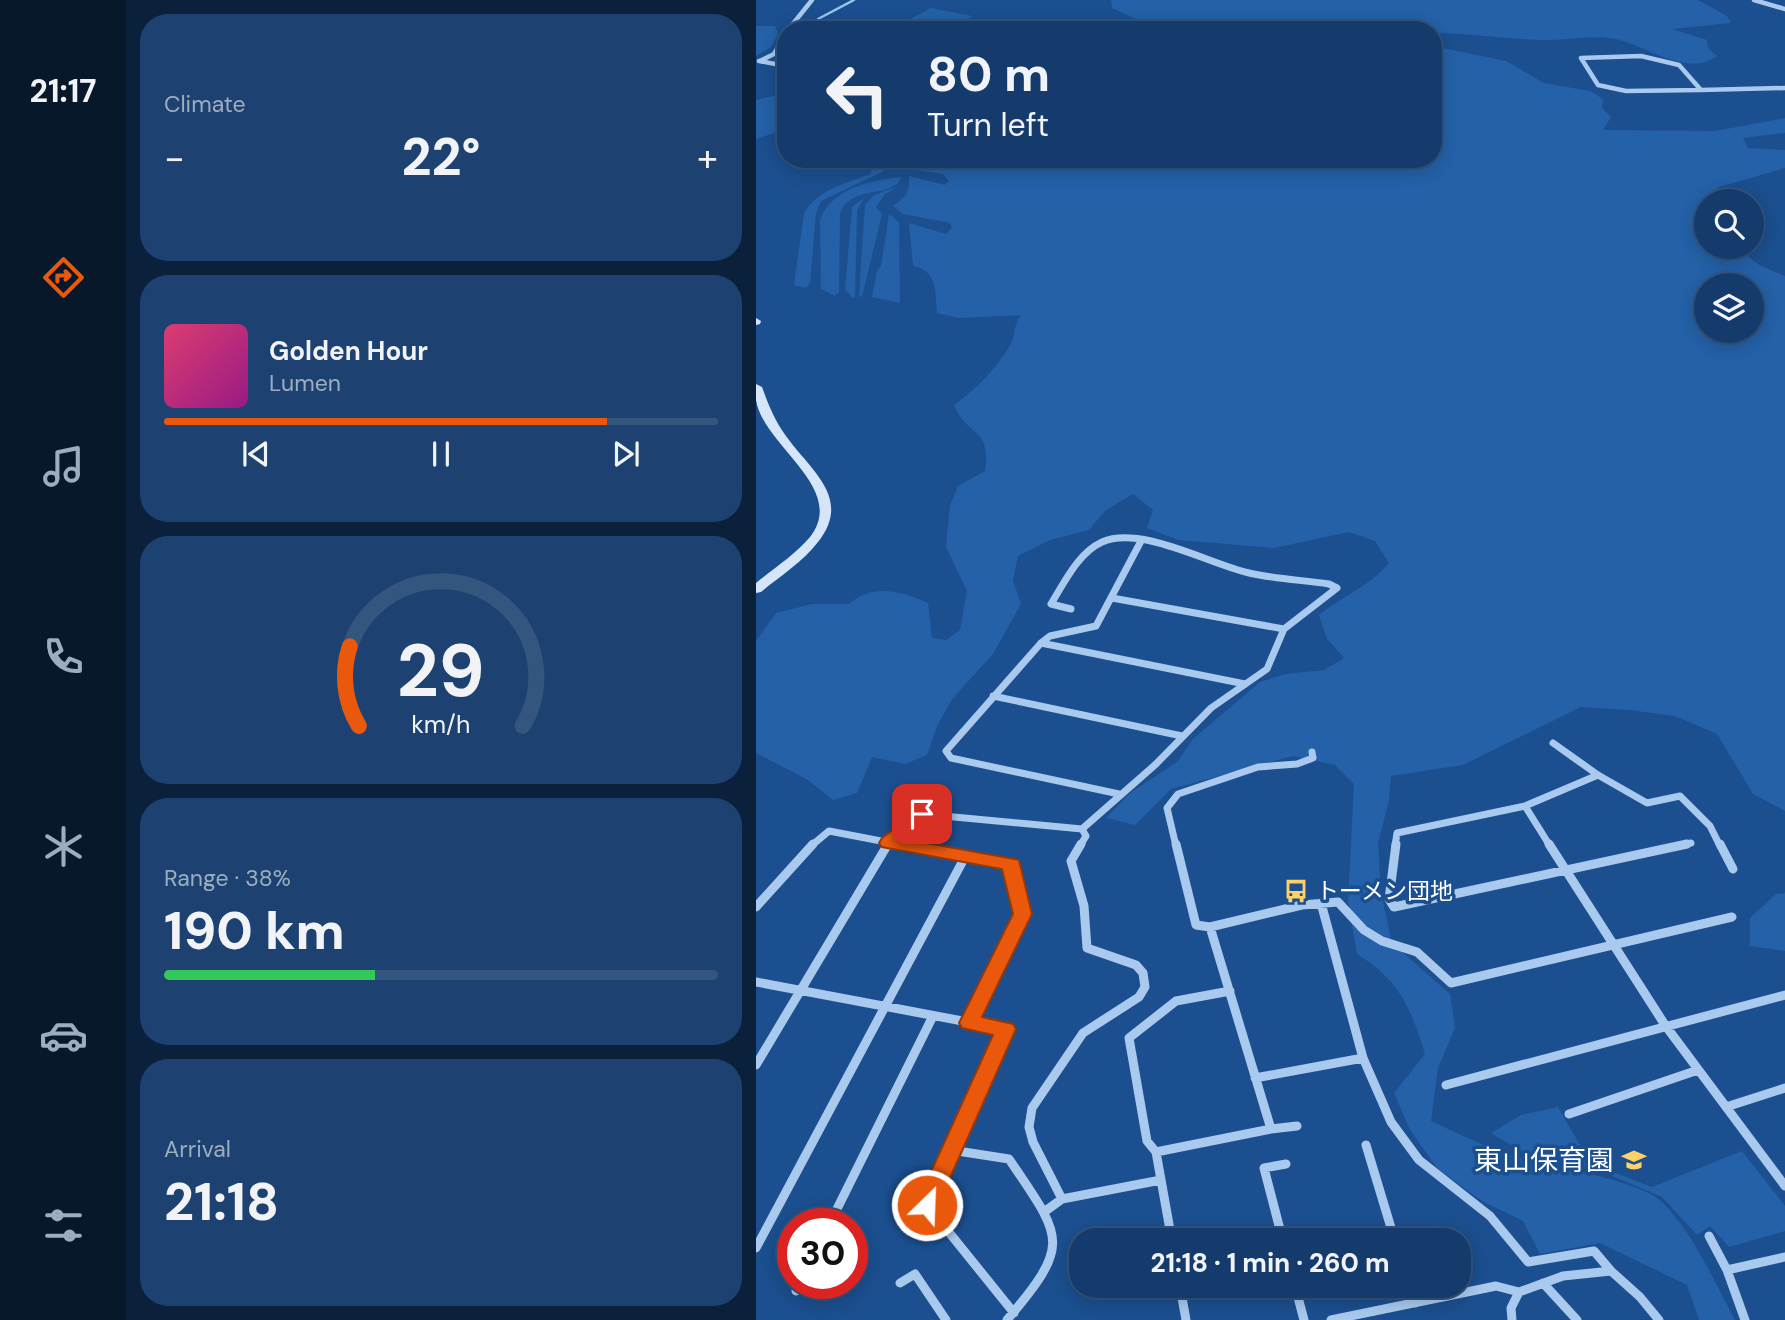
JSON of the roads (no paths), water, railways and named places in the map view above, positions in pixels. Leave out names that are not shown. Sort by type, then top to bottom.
[{"type":"street","points":[[796,21],[812,0]]},
{"type":"street","points":[[1754,0],[1785,9]]},
{"type":"street","points":[[758,61],[774,54],[777,49]]},
{"type":"street","points":[[1700,90],[1683,67],[1663,60],[1642,57],[1581,58],[1598,85],[1626,91],[1700,90],[1785,88]]},
{"type":"street","points":[[758,61],[777,64]]},
{"type":"street","points":[[756,387],[759,405],[819,488],[826,505],[824,521],[811,540],[756,589]]},
{"type":"street","points":[[756,1065],[888,843],[922,814],[1082,829],[1156,764],[1211,708],[1267,668],[1284,629],[1337,587],[1247,573],[1165,546],[1140,541],[1104,541],[1086,554],[1051,604],[1071,609]]},
{"type":"street","points":[[1119,794],[951,758],[946,751],[1041,643],[1050,636],[1097,626],[1140,541]]},
{"type":"street","points":[[1112,598],[1284,629]]},
{"type":"street","points":[[1041,643],[1245,684]]},
{"type":"street","points":[[993,696],[1182,736]]},
{"type":"street","points":[[1553,743],[1598,775],[1647,803],[1680,796],[1710,826],[1733,869]]},
{"type":"street","points":[[1312,752],[1313,758],[1297,764],[1258,767],[1178,793],[1167,808],[1196,925],[1210,927],[1338,902],[1364,930],[1382,942],[1417,952],[1451,982],[1732,917]]},
{"type":"street","points":[[1598,775],[1525,806],[1397,833],[1389,899],[1394,907],[1691,843]]},
{"type":"street","points":[[1525,806],[1665,1025],[1785,1186]]},
{"type":"street","points":[[1062,1199],[1033,1142],[1029,1127],[1032,1108],[1083,1032],[1139,997],[1145,987],[1143,973],[1136,965],[1087,948],[1084,906],[1071,861],[1086,836],[1082,829]]},
{"type":"street","points":[[756,907],[789,874],[801,854],[829,831],[1012,865],[1022,914],[970,1023]]},
{"type":"street","points":[[756,1248],[966,856]]},
{"type":"street","points":[[1321,904],[1363,1058],[1391,1122],[1419,1160],[1490,1216],[1528,1262],[1594,1251],[1659,1320]]},
{"type":"street","points":[[1210,927],[1271,1129]]},
{"type":"street","points":[[756,982],[1005,1029],[951,1150],[927,1205],[1010,1316],[1050,1267],[1056,1250],[1054,1229],[1009,1159],[951,1150]]},
{"type":"street","points":[[1170,1228],[1156,1152],[1147,1141],[1129,1038],[1176,1001],[1230,991]]},
{"type":"street","points":[[1446,1085],[1785,995]]},
{"type":"street","points":[[837,1208],[933,1016]]},
{"type":"street","points":[[1255,1078],[1363,1058]]},
{"type":"street","points":[[1569,1114],[1698,1070]]},
{"type":"street","points":[[1726,1107],[1785,1088]]},
{"type":"street","points":[[1156,1152],[1297,1126]]},
{"type":"street","points":[[1366,1145],[1391,1228]]},
{"type":"street","points":[[1280,1228],[1264,1168],[1286,1164]]},
{"type":"street","points":[[1044,1212],[1062,1199],[1161,1180]]},
{"type":"street","points":[[756,1223],[768,1226]]},
{"type":"street","points":[[1709,1236],[1727,1270],[1745,1320]]},
{"type":"street","points":[[1727,1270],[1785,1257]]},
{"type":"street","points":[[1331,1320],[1496,1286],[1519,1292],[1563,1276],[1611,1270]]},
{"type":"street","points":[[900,1283],[915,1274],[946,1320]]},
{"type":"street","points":[[1543,1283],[1577,1320]]},
{"type":"street","points":[[1511,1320],[1511,1308],[1519,1292]]},
{"type":"street","points":[[1182,1298],[1186,1320]]},
{"type":"street","points":[[1298,1298],[1304,1320]]},
{"type":"street","points":[[1413,1298],[1415,1303]]},
{"type":"waterway","points":[[818,21],[854,0]]},
{"type":"place","name":"トーメン団地","points":[[1296,891]]},
{"type":"place","name":"東山保育園","points":[[1634,1160]]}]
